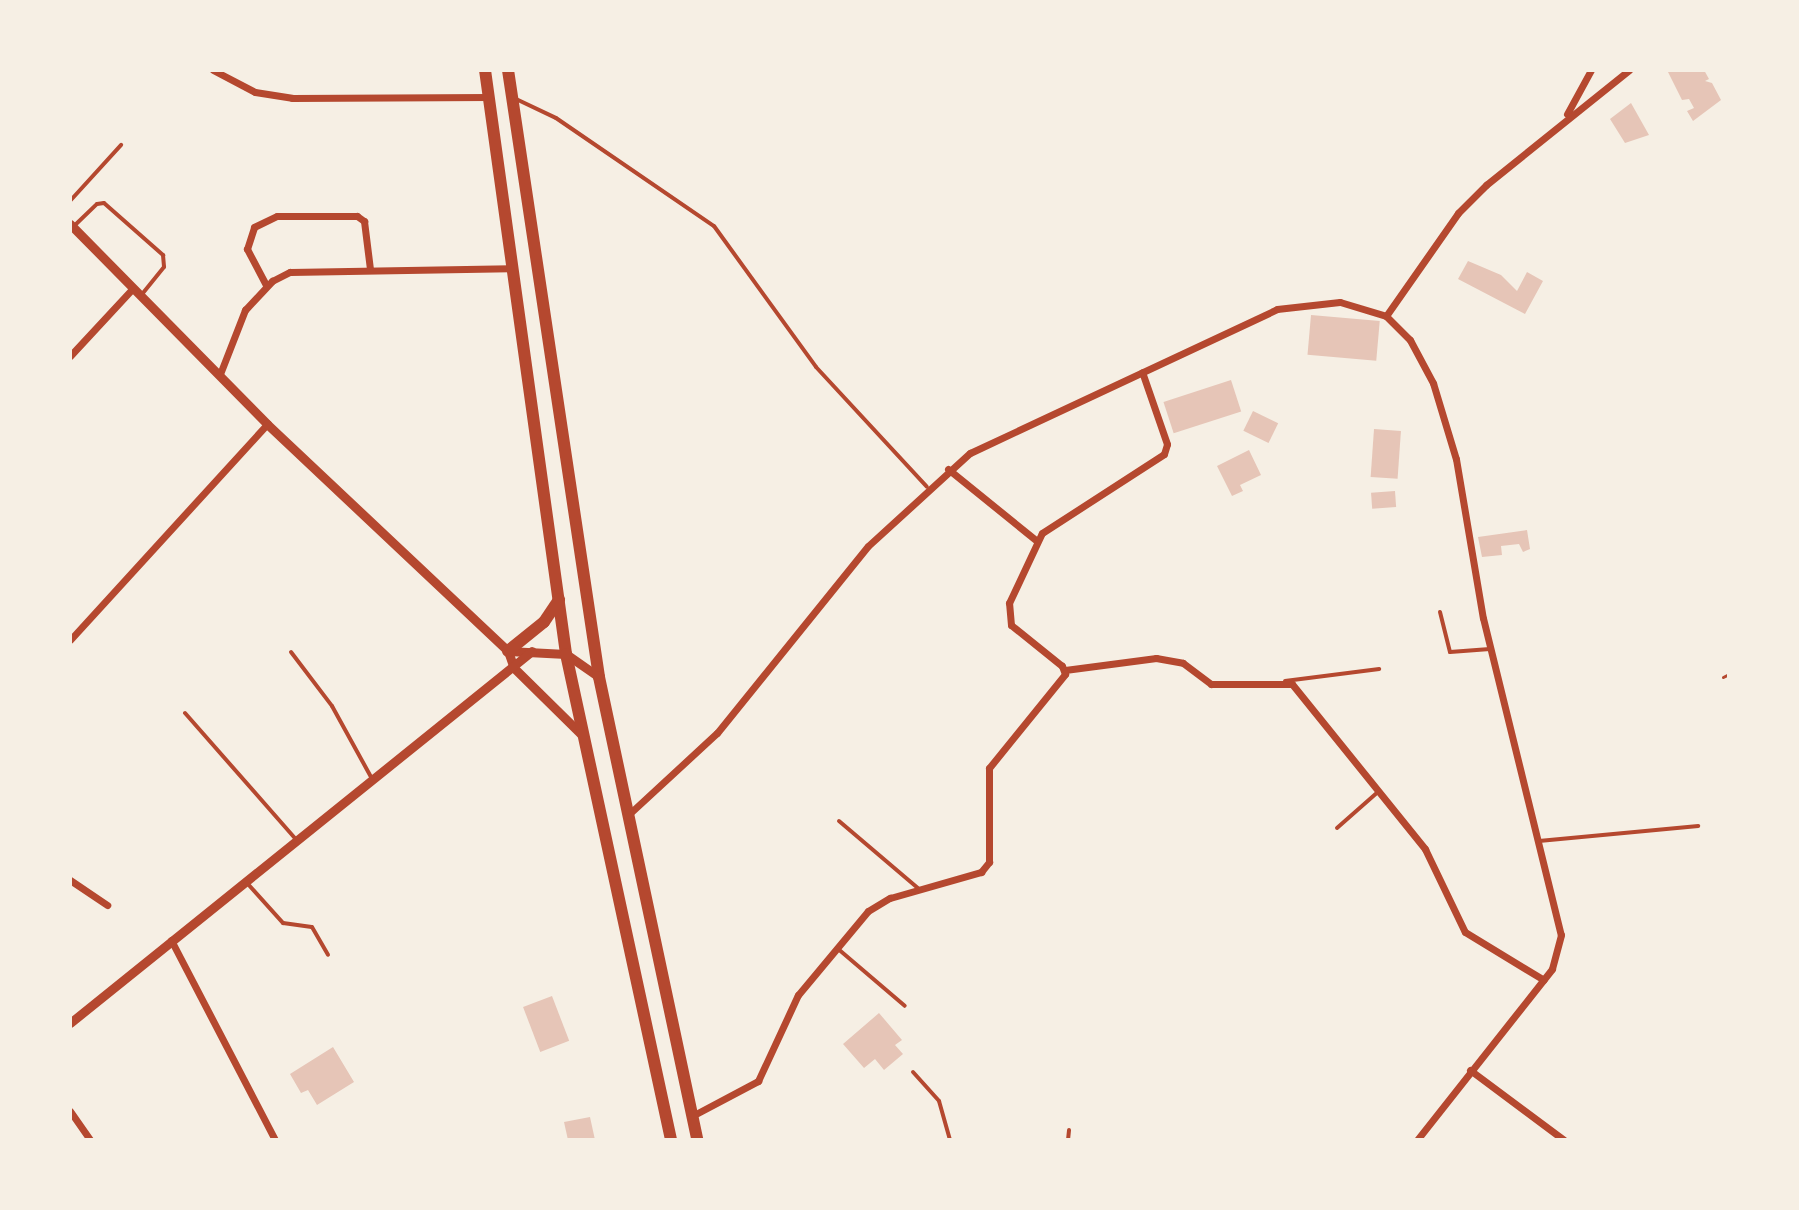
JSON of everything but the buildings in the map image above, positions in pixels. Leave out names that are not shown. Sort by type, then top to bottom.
[{"type":"highway","points":[[485,70],[566,654],[671,1140]]},
{"type":"highway","points":[[508,70],[599,677],[697,1140]]},
{"type":"highway","points":[[508,651],[544,622],[559,600]]},
{"type":"street","points":[[213,70],[255,92],[292,98],[489,97]]},
{"type":"street","points":[[1565,117],[1591,70]]},
{"type":"street","points":[[1386,316],[1458,213],[1565,117],[1629,70]]},
{"type":"street","points":[[266,285],[247,249],[254,227],[277,216],[357,216],[364,221],[370,269]]},
{"type":"street","points":[[72,225],[267,424],[508,651],[514,668],[581,734]]},
{"type":"street","points":[[220,374],[245,310],[266,285],[290,272],[513,268]]},
{"type":"street","points":[[70,356],[137,292]]},
{"type":"street","points":[[627,816],[717,733],[868,546],[927,487],[970,453],[1277,309],[1340,302],[1386,316],[1410,340],[1437,398],[1456,459],[1491,649],[1561,935],[1560,951],[1544,980],[1417,1140]]},
{"type":"street","points":[[1142,372],[1167,444],[1164,454],[1056,519],[1037,541],[1009,603],[1008,618],[1065,670],[1156,658],[1183,663],[1211,684],[1283,681],[1300,690],[1381,790],[1445,882],[1465,932],[1497,957],[1544,980]]},
{"type":"street","points":[[70,640],[267,424]]},
{"type":"street","points":[[948,469],[1037,541]]},
{"type":"street","points":[[508,651],[566,654],[599,677]]},
{"type":"street","points":[[70,1023],[243,879],[532,651]]},
{"type":"street","points":[[692,1116],[758,1081],[794,1003],[835,947],[868,911],[919,889],[981,872],[989,862],[989,768],[1064,678],[1065,670]]},
{"type":"street","points":[[70,880],[107,905]]},
{"type":"street","points":[[170,939],[275,1140]]},
{"type":"street","points":[[1470,1070],[1564,1140]]},
{"type":"street","points":[[70,1111],[90,1140]]},
{"type":"lane","points":[[512,97],[556,118],[714,226],[816,367],[927,487]]},
{"type":"lane","points":[[70,201],[121,145]]},
{"type":"lane","points":[[72,225],[97,204],[104,203],[163,255],[164,267],[137,292]]},
{"type":"lane","points":[[1440,612],[1450,652],[1491,649]]},
{"type":"lane","points":[[291,652],[332,706],[372,779]]},
{"type":"lane","points":[[1283,681],[1379,669]]},
{"type":"lane","points":[[185,713],[295,838]]},
{"type":"lane","points":[[1337,828],[1381,790]]},
{"type":"lane","points":[[839,821],[919,889]]},
{"type":"lane","points":[[1539,841],[1698,826]]},
{"type":"lane","points":[[243,879],[283,923],[312,927],[328,955]]},
{"type":"lane","points":[[835,947],[905,1006]]},
{"type":"lane","points":[[913,1072],[939,1101],[950,1140]]},
{"type":"lane","points":[[1068,1140],[1069,1130]]},
{"type":"path","points":[[1723,677],[1729,674]]}]
